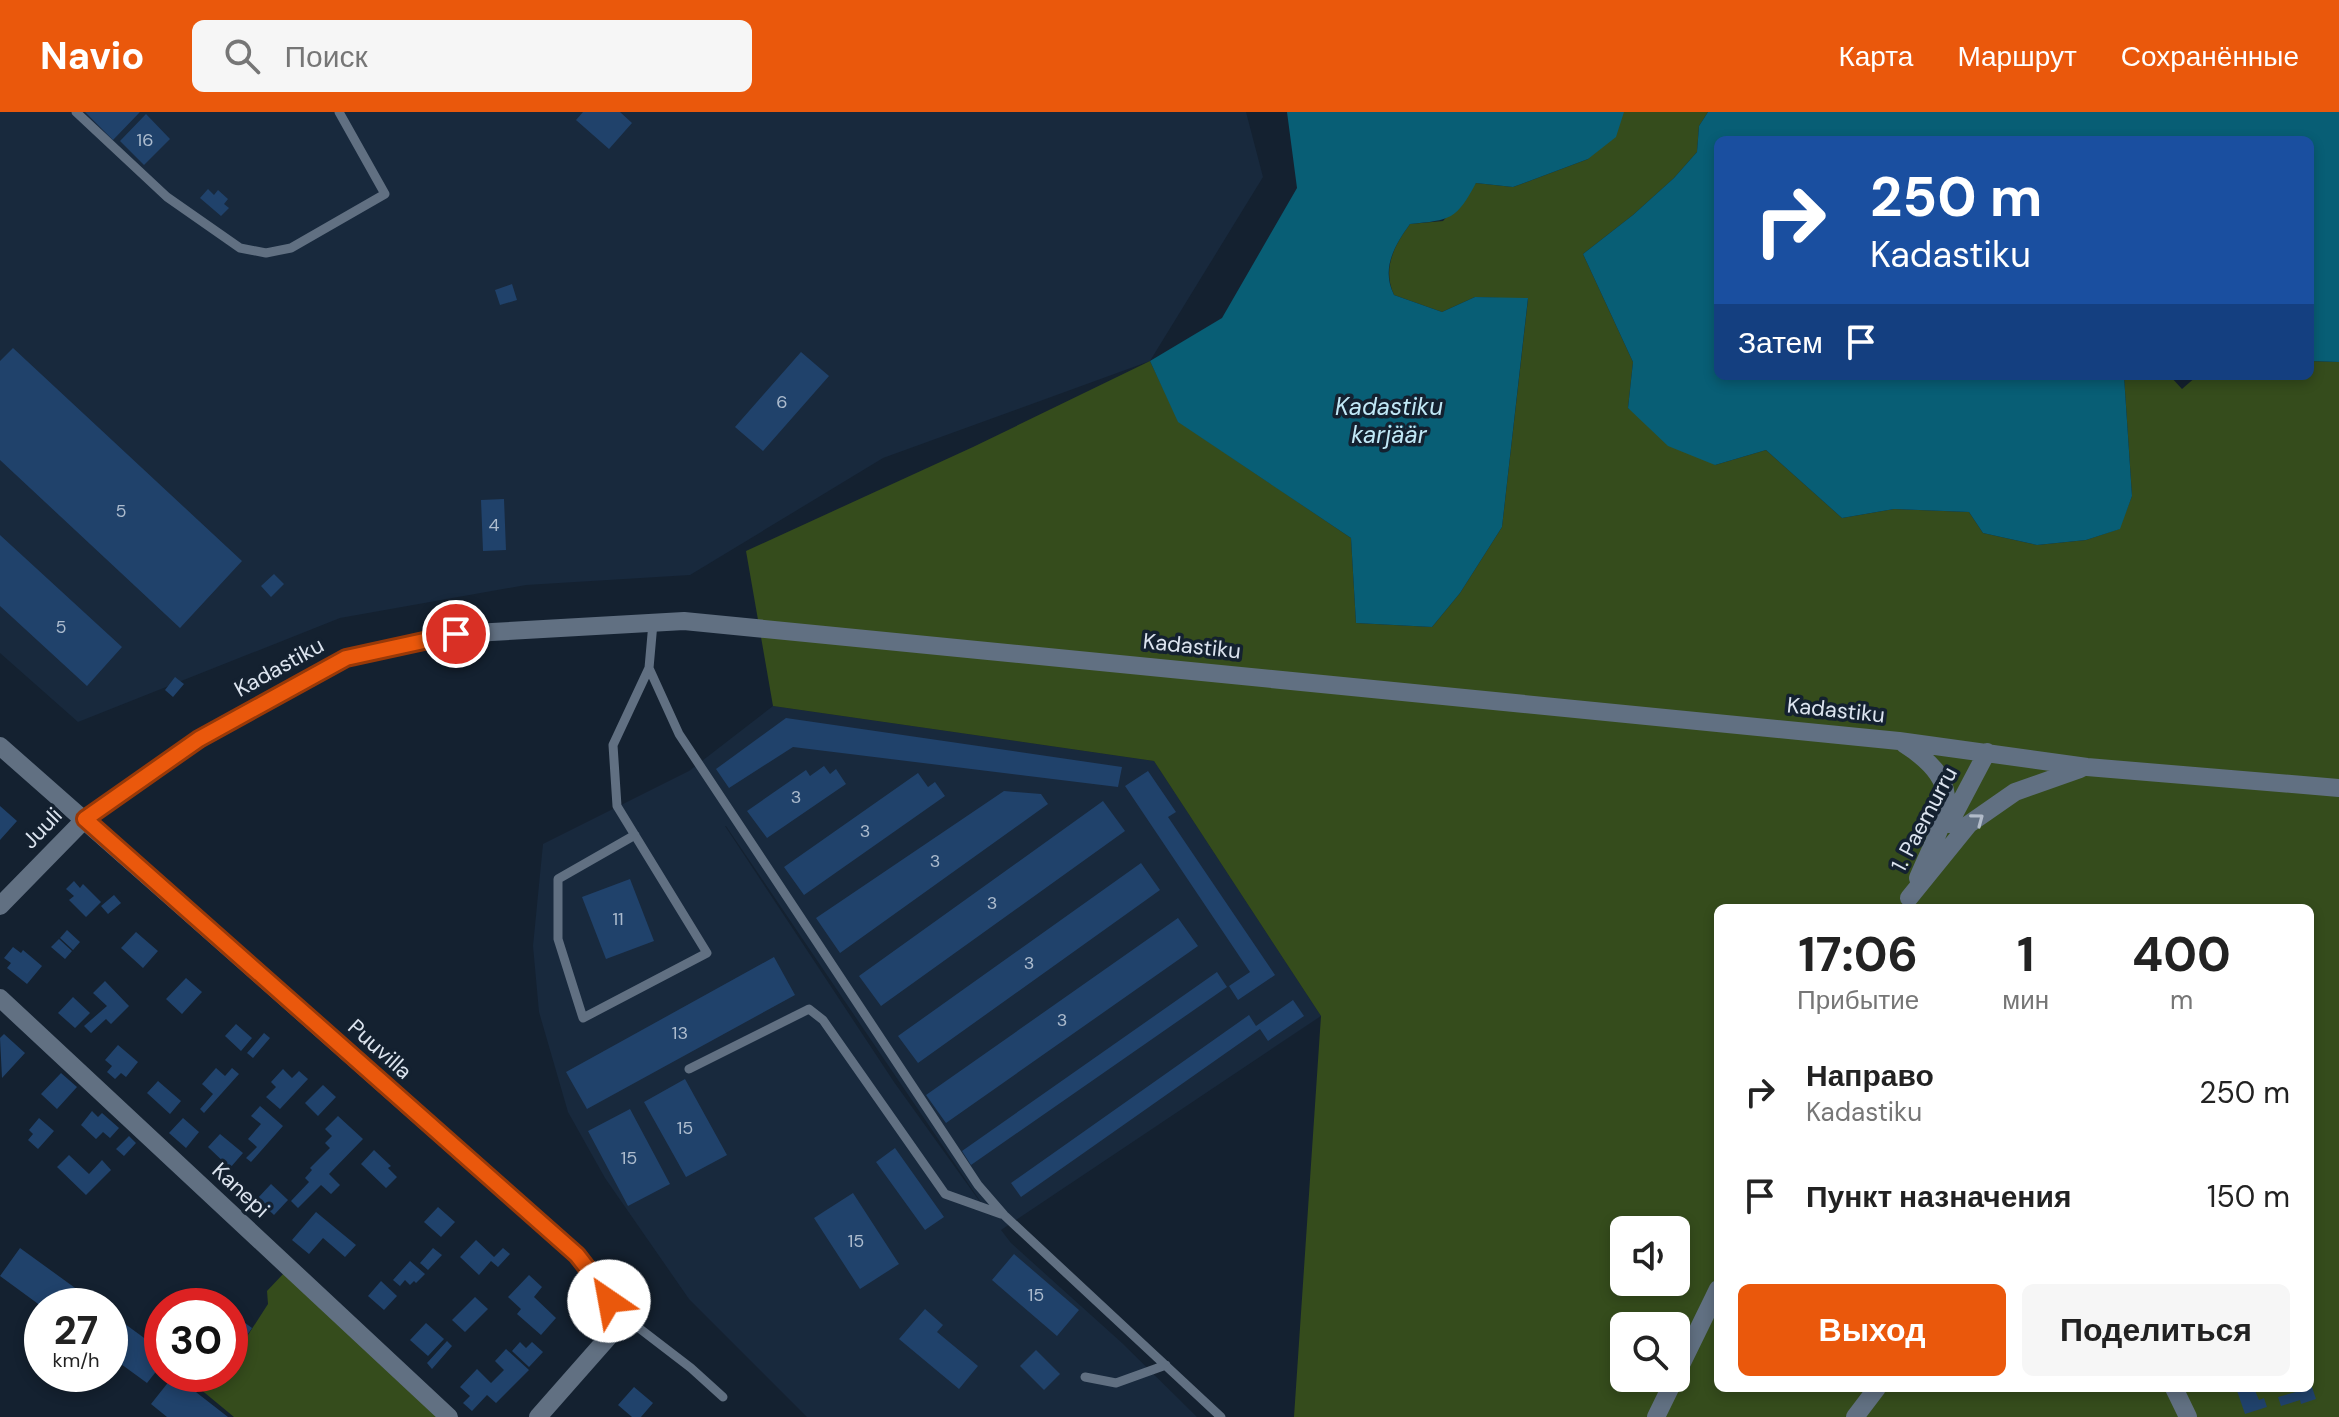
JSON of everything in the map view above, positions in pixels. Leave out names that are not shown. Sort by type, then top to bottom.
[{"type":"street","name":"Kadastiku","points":[[85,819],[199,739],[346,658],[456,634],[699,622],[1899,741],[2087,767],[2339,788]]},
{"type":"street","points":[[1899,741],[1927,758],[1943,781],[1947,795],[1947,809],[1906,903]]},
{"type":"street","name":"Puuvilla","points":[[0,746],[577,1255],[608,1295],[609,1301]]},
{"type":"street","name":"1. Paemurru","points":[[1906,903],[1987,752]]},
{"type":"street","points":[[1906,903],[1969,824],[2015,792],[2087,767]]},
{"type":"street","name":"Juuli","points":[[0,906],[85,819]]},
{"type":"street","name":"Kanepi","points":[[0,998],[449,1417]]},
{"type":"street","points":[[1690,1346],[1714,1297]]},
{"type":"street","points":[[538,1417],[612,1333],[609,1301]]},
{"type":"street","points":[[1656,1417],[1668,1392]]},
{"type":"street","points":[[1865,1413],[1875,1392]]},
{"type":"street","points":[[2176,1392],[2188,1417]]},
{"type":"lane","points":[[76,112],[185,211],[240,248],[266,253],[291,248],[385,194],[339,112]]},
{"type":"lane","points":[[635,835],[558,879],[558,939],[583,1018],[707,953],[635,835],[617,806],[613,745],[649,668],[653,623]]},
{"type":"lane","points":[[649,668],[679,734],[713,789],[978,1185],[1004,1215],[1221,1417]]},
{"type":"lane","points":[[689,1069],[809,1009],[823,1020],[945,1194],[1004,1215]]},
{"type":"lane","points":[[609,1301],[625,1322],[635,1325],[723,1397]]},
{"type":"lane","points":[[1085,1377],[1116,1383],[1166,1365]]},
{"type":"shaded area","points":[[0,112],[1246,112],[1263,177],[1150,361],[883,458],[690,575],[526,585],[340,618],[78,722],[0,653]]},
{"type":"shaded area","points":[[773,706],[1154,761],[1321,1016],[1001,1230],[1011,1243],[1122,1343],[1197,1417],[807,1417],[689,1299],[605,1178],[568,1112],[539,1012],[533,946],[543,844],[689,771]],"holes":[[[726,826],[993,1220],[894,1082]]]},
{"type":"green space","points":[[1623,112],[1708,112],[1699,126],[1697,152],[1633,215],[1583,254],[1633,362],[1628,408],[1715,465],[1766,450],[1842,518],[1894,509],[1969,512],[1983,533],[2037,545],[2086,540],[2119,529],[2132,496],[2124,380],[2174,380],[2182,389],[2192,380],[2314,380],[2314,361],[2339,362],[2339,1417],[1294,1417],[1321,1016],[1154,761],[773,706],[746,551],[973,447],[1150,361],[1179,422],[1351,538],[1356,623],[1432,627],[1460,593],[1502,527],[1528,299],[1475,297],[1442,312],[1394,295],[1389,276],[1392,258],[1410,224],[1443,221],[1476,183],[1513,187],[1588,159]]},
{"type":"green space","points":[[284,1273],[437,1417],[234,1417],[204,1392],[248,1392],[248,1335],[268,1304],[267,1291]]},
{"type":"water","name":"Kadastiku karjäär","points":[[1287,112],[1624,112],[1616,137],[1588,159],[1513,187],[1476,183],[1451,216],[1410,224],[1391,258],[1389,276],[1394,295],[1442,312],[1475,297],[1528,298],[1502,527],[1460,593],[1432,627],[1356,623],[1351,538],[1178,422],[1150,361],[1222,318],[1297,188]]},
{"type":"water","points":[[1708,112],[2339,112],[2339,362],[2314,361],[2314,136],[1714,136],[1714,380],[2124,380],[2132,496],[2120,529],[2086,540],[2037,545],[1983,533],[1969,512],[1894,509],[1842,518],[1766,450],[1715,465],[1668,446],[1628,408],[1633,362],[1583,254],[1674,178],[1697,152],[1699,126]]},
{"type":"building","points":[[85,112],[140,112],[113,140]]},
{"type":"building","points":[[583,112],[620,112],[632,123],[609,149],[576,120]]},
{"type":"building","points":[[146,114],[170,139],[144,165],[120,141]]},
{"type":"building","points":[[208,189],[214,195],[218,190],[228,199],[224,204],[229,208],[221,216],[200,198]]},
{"type":"building","points":[[512,284],[517,300],[500,305],[495,290]]},
{"type":"building","points":[[13,348],[242,561],[180,628],[0,460],[0,361]]},
{"type":"building","points":[[801,352],[829,376],[763,451],[735,427]]},
{"type":"building","points":[[504,499],[506,550],[483,551],[481,500]]},
{"type":"building","points":[[0,535],[122,647],[87,686],[0,606]]},
{"type":"building","points":[[274,574],[284,584],[271,597],[261,586]]},
{"type":"building","points":[[175,677],[184,684],[173,697],[165,690]]},
{"type":"building","points":[[786,718],[1122,767],[1118,787],[793,747],[729,788],[716,769]]},
{"type":"building","points":[[824,766],[830,774],[836,769],[846,784],[767,838],[747,811],[806,770],[810,776]]},
{"type":"building","points":[[1148,771],[1176,812],[1168,817],[1275,975],[1238,1000],[1229,986],[1250,972],[1125,786]]},
{"type":"building","points":[[918,773],[928,787],[935,782],[945,796],[804,895],[784,867]]},
{"type":"building","points":[[1004,791],[1041,794],[1048,804],[840,953],[816,918]]},
{"type":"building","points":[[1103,801],[1125,831],[881,1006],[859,976]]},
{"type":"building","points":[[0,806],[17,821],[0,840]]},
{"type":"building","points":[[1141,863],[1160,890],[918,1063],[898,1036]]},
{"type":"building","points":[[630,879],[654,941],[606,959],[582,897]]},
{"type":"building","points":[[74,881],[80,888],[83,884],[101,902],[86,917],[69,900],[74,896],[66,889]]},
{"type":"building","points":[[114,895],[121,903],[108,914],[101,906]]},
{"type":"building","points":[[1178,918],[1198,946],[946,1123],[926,1095]]},
{"type":"building","points":[[67,930],[80,942],[73,950],[60,938]]},
{"type":"building","points":[[136,932],[158,951],[143,968],[121,948]]},
{"type":"building","points":[[59,939],[72,951],[65,959],[51,947]]},
{"type":"building","points":[[13,947],[21,953],[23,950],[42,966],[27,984],[7,968],[11,963],[4,958]]},
{"type":"building","points":[[774,957],[795,995],[587,1109],[566,1072]]},
{"type":"building","points":[[1217,972],[1227,987],[971,1165],[962,1151]]},
{"type":"building","points":[[186,978],[202,992],[182,1014],[166,999]]},
{"type":"building","points":[[105,981],[129,1006],[111,1024],[106,1019],[91,1033],[84,1026],[107,1006],[93,993]]},
{"type":"building","points":[[73,997],[90,1013],[75,1028],[58,1013]]},
{"type":"building","points":[[1293,1000],[1304,1016],[1268,1041],[1260,1029],[1021,1197],[1011,1183],[1249,1015],[1256,1026]]},
{"type":"building","points":[[236,1024],[252,1038],[241,1051],[225,1036]]},
{"type":"building","points":[[264,1033],[270,1038],[253,1058],[247,1053]]},
{"type":"building","points":[[4,1034],[25,1053],[2,1078],[0,1038]]},
{"type":"building","points":[[118,1045],[138,1062],[126,1077],[121,1073],[115,1079],[107,1072],[112,1066],[105,1060]]},
{"type":"building","points":[[216,1068],[225,1076],[232,1068],[239,1074],[204,1113],[200,1109],[213,1094],[202,1084]]},
{"type":"building","points":[[283,1069],[292,1078],[299,1071],[308,1079],[280,1109],[266,1097],[276,1087],[271,1082]]},
{"type":"building","points":[[61,1073],[77,1087],[57,1109],[41,1094]]},
{"type":"building","points":[[685,1079],[727,1155],[686,1177],[644,1102]]},
{"type":"building","points":[[158,1081],[181,1101],[170,1114],[147,1093]]},
{"type":"building","points":[[323,1085],[336,1097],[318,1116],[305,1103]]},
{"type":"building","points":[[260,1106],[283,1126],[251,1162],[246,1158],[257,1147],[248,1139],[261,1124],[251,1116]]},
{"type":"building","points":[[630,1109],[670,1184],[628,1206],[588,1131]]},
{"type":"building","points":[[92,1111],[98,1117],[102,1113],[119,1128],[110,1138],[103,1132],[96,1139],[81,1125]]},
{"type":"building","points":[[338,1116],[363,1139],[329,1174],[340,1185],[331,1194],[321,1185],[298,1208],[291,1201],[309,1182],[305,1178],[312,1170],[310,1168],[330,1148],[325,1143],[332,1136],[325,1129]]},
{"type":"building","points":[[39,1118],[54,1131],[38,1149],[28,1140],[33,1134],[29,1130]]},
{"type":"building","points":[[183,1118],[199,1132],[186,1148],[169,1133]]},
{"type":"building","points":[[220,1134],[243,1153],[230,1168],[208,1147]]},
{"type":"building","points":[[129,1136],[136,1143],[124,1156],[116,1149]]},
{"type":"building","points":[[895,1148],[944,1217],[925,1230],[876,1162]]},
{"type":"building","points":[[374,1150],[391,1166],[388,1168],[397,1177],[386,1188],[361,1164]]},
{"type":"building","points":[[69,1155],[89,1174],[102,1160],[111,1170],[86,1195],[57,1167]]},
{"type":"building","points":[[271,1184],[288,1200],[274,1215],[257,1199]]},
{"type":"building","points":[[853,1193],[899,1264],[860,1289],[814,1218]]},
{"type":"building","points":[[438,1207],[455,1222],[441,1237],[424,1222]]},
{"type":"building","points":[[316,1212],[356,1245],[345,1257],[323,1238],[309,1254],[292,1240]]},
{"type":"building","points":[[476,1240],[494,1257],[503,1248],[510,1254],[498,1267],[491,1261],[479,1275],[460,1257]]},
{"type":"building","points":[[20,1248],[75,1288],[24,1288],[24,1294],[0,1276]]},
{"type":"building","points":[[433,1248],[442,1255],[428,1270],[420,1263]]},
{"type":"building","points":[[1014,1254],[1079,1310],[1057,1336],[992,1280]]},
{"type":"building","points":[[410,1261],[425,1274],[416,1283],[414,1281],[410,1285],[405,1280],[400,1286],[393,1280]]},
{"type":"building","points":[[529,1275],[542,1287],[534,1297],[556,1318],[541,1335],[517,1314],[521,1309],[508,1297]]},
{"type":"building","points":[[381,1281],[397,1296],[384,1310],[368,1296]]},
{"type":"building","points":[[475,1297],[488,1309],[465,1332],[452,1320]]},
{"type":"building","points":[[925,1309],[943,1325],[937,1332],[978,1366],[959,1389],[899,1339]]},
{"type":"building","points":[[426,1323],[444,1339],[428,1356],[410,1340]]},
{"type":"building","points":[[128,1326],[144,1338],[144,1381],[128,1369]]},
{"type":"building","points":[[447,1341],[452,1346],[432,1369],[427,1363]]},
{"type":"building","points":[[520,1342],[526,1348],[532,1342],[543,1352],[529,1367],[512,1351]]},
{"type":"building","points":[[506,1349],[529,1370],[496,1403],[487,1395],[472,1411],[463,1403],[470,1396],[460,1387],[477,1369],[491,1383],[504,1370],[495,1361]]},
{"type":"building","points":[[1036,1350],[1060,1374],[1044,1390],[1020,1366]]},
{"type":"building","points":[[634,1387],[653,1403],[641,1417],[632,1417],[618,1405]]},
{"type":"building","points":[[161,1392],[196,1392],[228,1417],[167,1417],[151,1404]]},
{"type":"building","points":[[2237,1392],[2256,1392],[2259,1400],[2264,1398],[2267,1407],[2245,1414]]},
{"type":"building","points":[[2296,1392],[2314,1392],[2316,1399],[2281,1406],[2278,1397]]},
{"type":"route","points":[[456,634],[346,658],[199,739],[85,819],[577,1255],[608,1295],[609,1301]]}]
